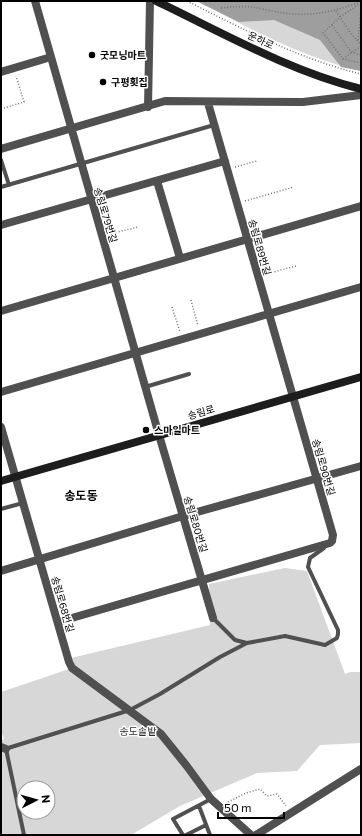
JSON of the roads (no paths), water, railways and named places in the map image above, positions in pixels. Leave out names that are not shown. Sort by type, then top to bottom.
[{"type":"street","name":"송림로79번길","points":[[35,1],[159,435]]},
{"type":"street","points":[[148,107],[150,1]]},
{"type":"street","name":"운하로","points":[[156,1],[293,66],[361,89]]},
{"type":"street","points":[[1,72],[51,58]]},
{"type":"street","points":[[1,149],[166,101],[208,103],[303,102],[361,94]]},
{"type":"street","name":"송림로89번길","points":[[208,103],[293,396]]},
{"type":"street","points":[[1,225],[157,180],[226,165]]},
{"type":"street","points":[[157,180],[180,258]]},
{"type":"street","points":[[1,310],[361,206]]},
{"type":"street","points":[[1,392],[361,287]]},
{"type":"street","name":"송림로","points":[[1,481],[361,377]]},
{"type":"street","name":"송림로90번길","points":[[293,396],[333,535],[330,543]]},
{"type":"street","name":"송림로68번길","points":[[1,427],[72,668],[76,673],[130,710],[161,734],[211,800],[251,835]]},
{"type":"street","name":"송림로80번길","points":[[159,435],[213,618]]},
{"type":"street","points":[[1,571],[183,516],[361,466]]},
{"type":"street","points":[[58,622],[330,543]]},
{"type":"street","points":[[256,835],[361,769]]},
{"type":"lane","points":[[1,187],[214,125]]},
{"type":"lane","points":[[1,160],[9,185]]},
{"type":"lane","points":[[145,387],[189,374]]},
{"type":"lane","points":[[1,509],[23,503]]},
{"type":"lane","points":[[24,835],[3,748],[130,710],[160,694],[190,674],[247,643],[285,636],[325,644],[337,638],[338,630],[308,567],[310,558],[330,543]]},
{"type":"lane","points":[[213,618],[235,640],[247,643]]},
{"type":"lane","points":[[206,825],[184,835],[173,819],[211,800]]},
{"type":"lane","points":[[199,806],[210,835]]},
{"type":"place","name":"굿모닝마트","points":[[92,55]]},
{"type":"place","name":"구평횟집","points":[[103,82]]},
{"type":"place","name":"스마일마트","points":[[146,430]]},
{"type":"district","name":"송도동","points":[[81,496]]},
{"type":"park label","name":"송도솔밭","points":[[138,731]]}]
